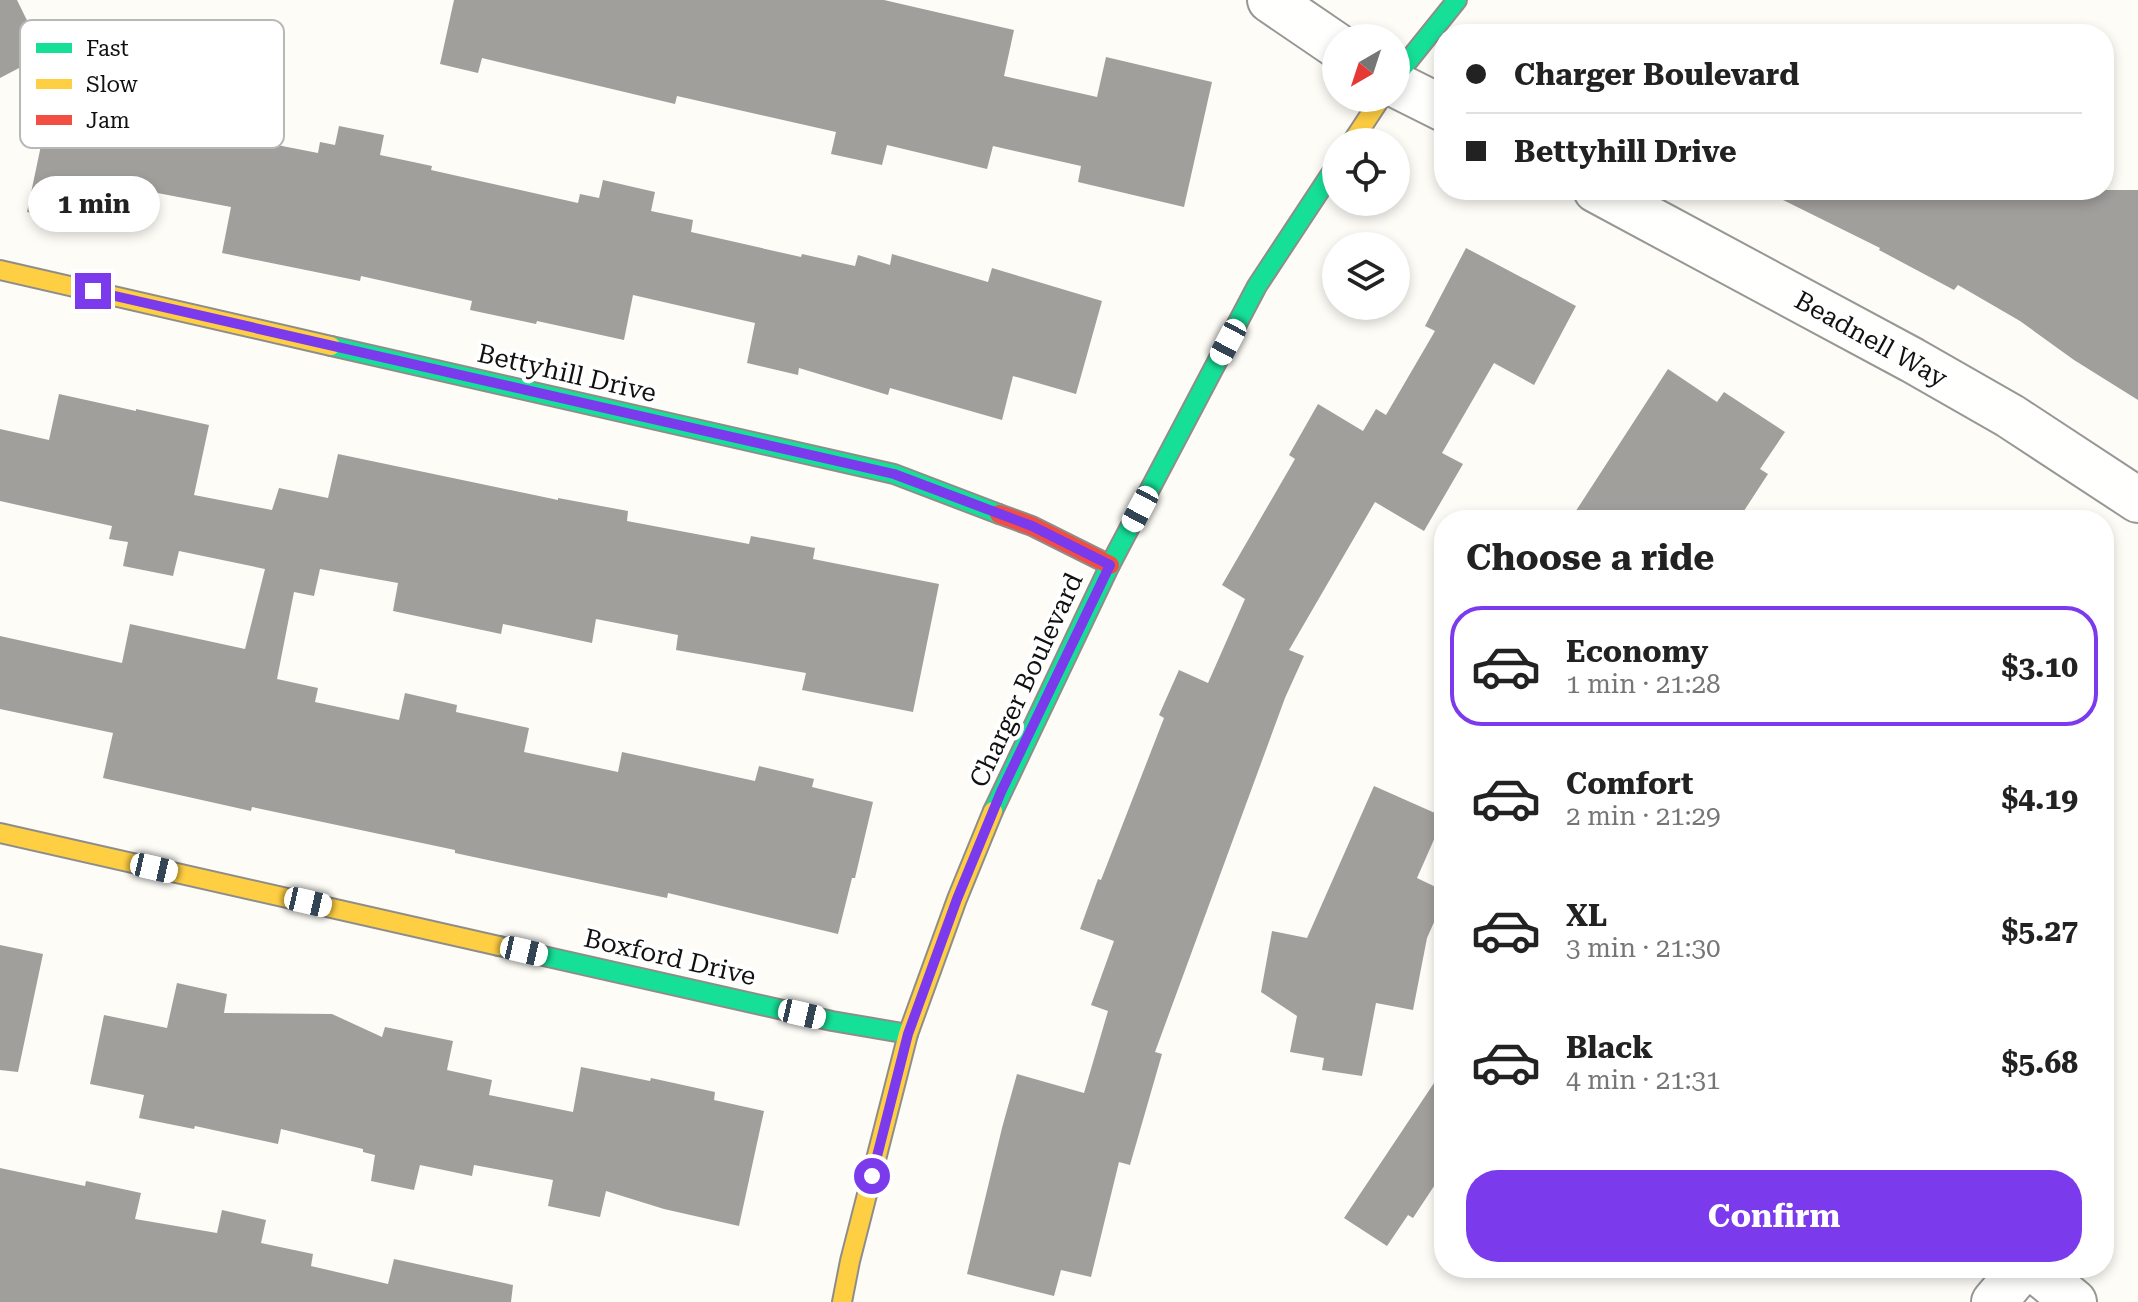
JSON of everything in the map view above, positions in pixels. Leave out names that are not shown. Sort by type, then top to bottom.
[{"type":"street","points":[[1270,0],[1322,35]]},
{"type":"street","points":[[1438,24],[1457,0]]},
{"type":"street","points":[[1410,59],[1434,29]]},
{"type":"street","points":[[1410,92],[1434,104]]},
{"type":"street","name":"Charger Boulevard","points":[[842,1302],[908,1034],[957,899],[1001,792],[1110,565],[1257,286],[1322,187]]},
{"type":"street","name":"Beadnell Way","points":[[1615,200],[1937,374],[2010,416],[2138,500]]},
{"type":"street","name":"Bettyhill Drive","points":[[0,270],[894,474],[1032,526],[1110,565]]},
{"type":"street","name":"Boxford Drive","points":[[0,833],[817,1017],[908,1034]]},
{"type":"street","points":[[1994,1302],[2014,1278]]},
{"type":"street","points":[[2045,1278],[2074,1302]]},
{"type":"building","points":[[0,0],[17,0],[27,20],[20,20],[20,68],[0,78]]},
{"type":"building","points":[[454,0],[884,0],[1014,30],[1004,76],[1097,97],[1106,57],[1212,82],[1184,207],[1078,182],[1081,166],[993,146],[987,169],[887,145],[882,165],[831,154],[836,132],[677,96],[675,104],[482,58],[478,73],[440,64]]},
{"type":"building","points":[[339,126],[384,135],[380,155],[432,166],[431,170],[578,203],[580,194],[599,198],[603,180],[655,192],[651,211],[693,220],[691,232],[855,266],[858,255],[890,265],[892,254],[988,282],[992,268],[1102,301],[1076,394],[1013,376],[1002,420],[890,388],[888,395],[799,368],[798,375],[747,363],[755,323],[633,295],[624,340],[470,310],[472,301],[361,276],[360,281],[222,253],[231,207],[152,192],[144,226],[79,213],[77,223],[27,212],[40,148],[284,146],[318,153],[320,142],[335,145]]},
{"type":"building","points":[[2114,190],[2138,190],[2138,400],[2020,321],[1958,285],[1954,290],[1880,248],[1783,200],[2114,200]]},
{"type":"building","points":[[1466,248],[1576,306],[1534,385],[1494,363],[1442,453],[1463,464],[1424,531],[1375,502],[1289,650],[1304,656],[1285,698],[1155,1052],[1162,1054],[1130,1165],[1119,1162],[1091,1277],[1061,1270],[1054,1296],[967,1274],[1017,1074],[1084,1093],[1108,1011],[1091,1005],[1114,941],[1080,929],[1164,718],[1159,715],[1179,670],[1208,683],[1245,599],[1222,585],[1295,459],[1289,455],[1318,404],[1363,431],[1376,409],[1386,415],[1435,331],[1425,326]]},
{"type":"building","points":[[1668,369],[1717,402],[1724,392],[1785,432],[1760,469],[1768,474],[1745,510],[1576,510]]},
{"type":"building","points":[[59,394],[209,425],[194,495],[272,510],[279,488],[328,498],[338,454],[558,500],[628,511],[627,521],[749,544],[751,536],[815,548],[813,559],[939,584],[913,712],[802,690],[806,673],[676,650],[678,635],[596,619],[592,643],[503,624],[501,634],[393,611],[398,583],[320,569],[314,596],[294,592],[277,679],[318,688],[315,702],[399,720],[405,693],[457,705],[456,712],[529,728],[524,752],[618,772],[622,752],[755,781],[759,766],[814,779],[812,787],[873,802],[838,934],[668,893],[667,898],[455,853],[455,850],[252,807],[251,811],[103,778],[113,733],[0,709],[0,636],[122,663],[130,624],[245,649],[265,569],[179,551],[173,576],[123,566],[128,542],[109,539],[112,526],[0,501],[0,429],[49,440]]},
{"type":"building","points":[[1374,786],[1434,813],[1434,840],[1417,878],[1434,886],[1434,922],[1427,938],[1413,1010],[1376,1003],[1362,1076],[1322,1070],[1324,1058],[1290,1052],[1297,1016],[1261,992],[1272,931],[1307,938]]},
{"type":"building","points":[[0,945],[43,954],[18,1072],[0,1070]]},
{"type":"building","points":[[177,983],[227,994],[224,1013],[332,1014],[382,1037],[385,1027],[453,1041],[447,1070],[492,1080],[489,1095],[573,1112],[581,1067],[715,1092],[714,1100],[764,1111],[739,1226],[664,1209],[606,1191],[600,1217],[548,1206],[553,1180],[474,1165],[472,1176],[420,1165],[414,1190],[371,1181],[375,1155],[363,1152],[363,1149],[281,1129],[278,1144],[195,1126],[194,1129],[139,1118],[144,1095],[90,1084],[104,1015],[167,1028]]},
{"type":"building","points":[[1434,1083],[1434,1186],[1413,1218],[1408,1215],[1387,1246],[1344,1218]]},
{"type":"building","points":[[0,1168],[85,1186],[86,1181],[141,1193],[135,1219],[217,1233],[222,1210],[266,1220],[261,1243],[313,1254],[311,1266],[388,1284],[394,1259],[513,1285],[511,1302],[0,1302]]},
{"type":"traffic: fast","points":[[1438,24],[1457,0]]},
{"type":"traffic: fast","points":[[1410,59],[1434,29]]},
{"type":"traffic: fast","points":[[993,811],[1110,565],[1257,286],[1322,187]]},
{"type":"traffic: fast","points":[[331,346],[894,474],[999,514]]},
{"type":"traffic: fast","points":[[499,946],[832,1021],[908,1034]]},
{"type":"traffic: slow","points":[[1361,128],[1372,112]]},
{"type":"traffic: slow","points":[[0,270],[331,346]]},
{"type":"traffic: slow","points":[[842,1302],[908,1034],[993,811]]},
{"type":"traffic: slow","points":[[0,833],[499,946]]},
{"type":"traffic: jam","points":[[999,514],[1032,526],[1110,565]]},
{"type":"route","points":[[93,291],[894,474],[1032,526],[1110,565],[1001,792],[957,899],[908,1034],[872,1176]]}]
